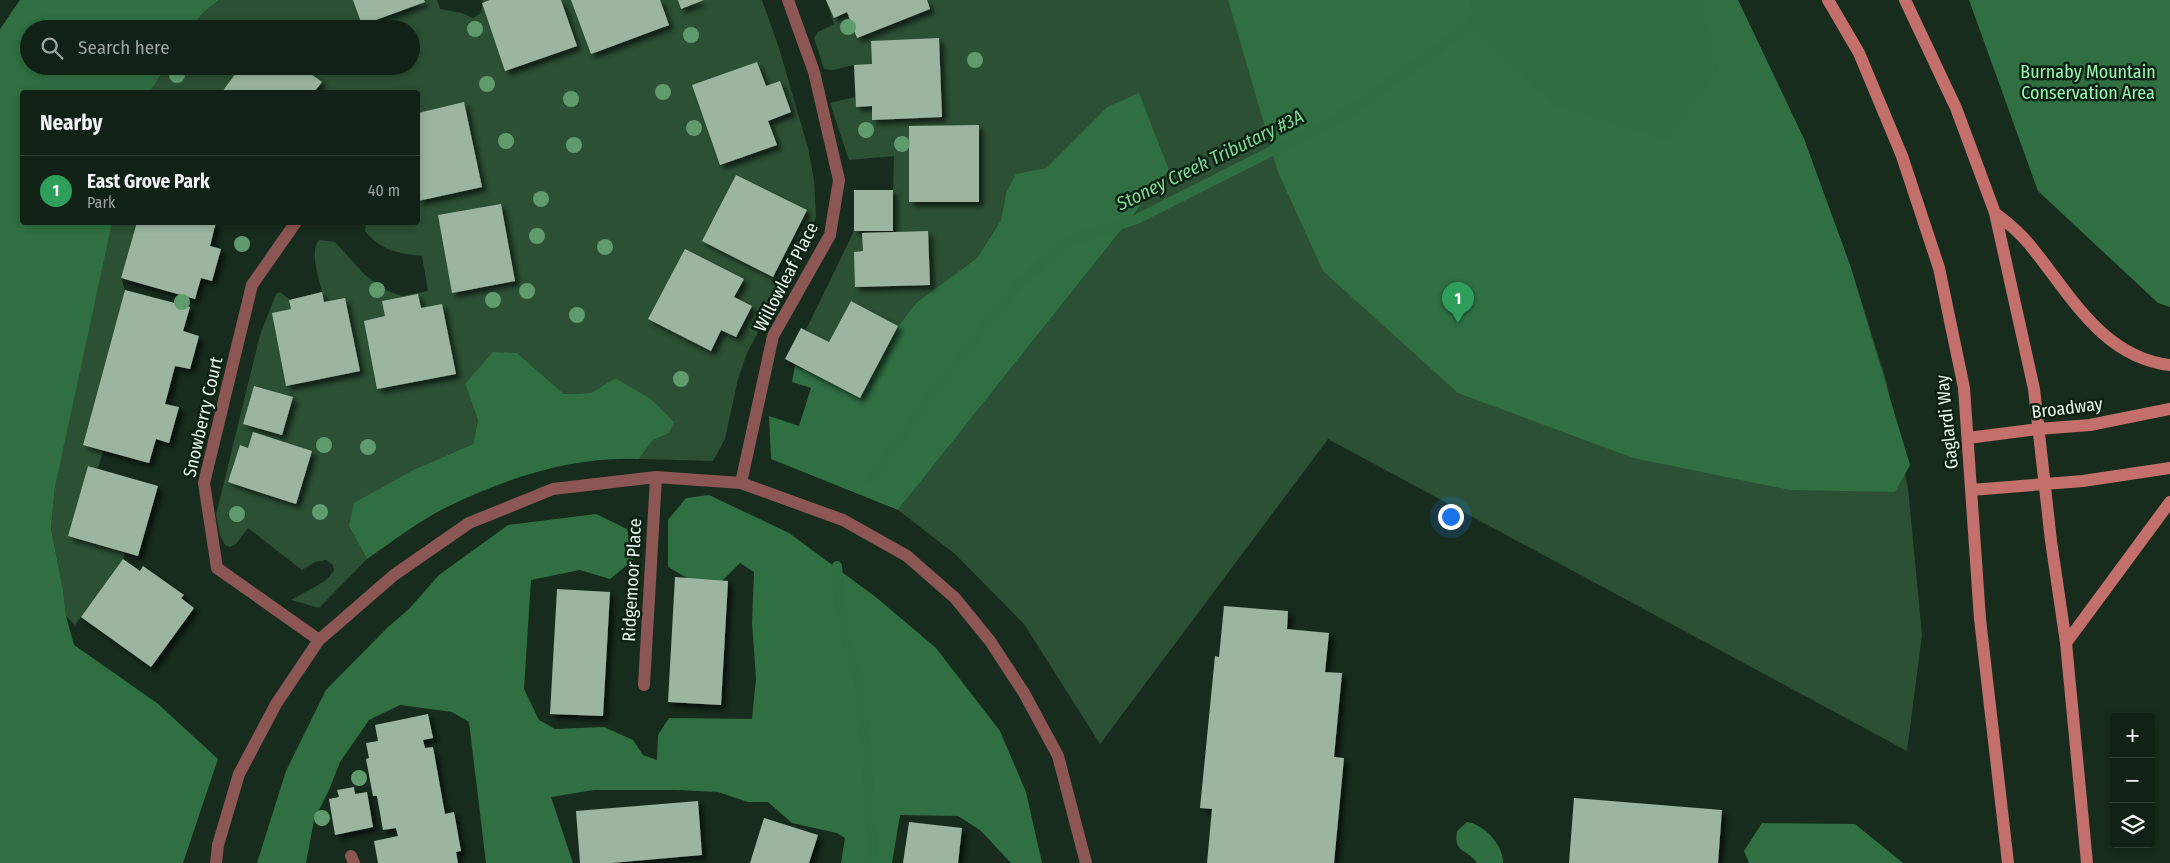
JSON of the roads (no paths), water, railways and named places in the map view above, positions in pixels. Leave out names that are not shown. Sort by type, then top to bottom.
[{"type":"main road","name":"Gaglardi Way","points":[[1828,0],[1859,53],[1902,156],[1939,268],[1964,388],[1980,619],[2008,863]]},
{"type":"main road","points":[[1905,0],[1956,108],[1994,213],[2034,389],[2066,643],[2087,863]]},
{"type":"main road","points":[[1994,213],[2030,244],[2063,290],[2109,339],[2133,356],[2170,365]]},
{"type":"main road","name":"Broadway","points":[[1968,438],[2038,429],[2090,425],[2170,409]]},
{"type":"main road","points":[[1971,490],[2045,485],[2170,468]]},
{"type":"main road","points":[[2066,643],[2170,502]]},
{"type":"street","name":"Willowleaf Place","points":[[741,484],[773,336],[830,235],[839,180],[814,72],[788,0]]},
{"type":"street","name":"Snowberry Court","points":[[294,225],[252,285],[204,483],[217,568],[319,640]]},
{"type":"street","points":[[216,863],[218,845],[239,774],[276,704],[319,640],[394,575],[470,523],[553,489],[656,477],[741,484],[843,520],[907,556],[955,598],[990,641],[1024,693],[1058,756],[1086,863]]},
{"type":"street","name":"Ridgemoor Place","points":[[644,685],[656,477]]},
{"type":"waterway","name":"Stoney Creek Tributary #3A","points":[[870,481],[932,394],[1013,290],[1066,242],[1137,219],[1353,110],[1468,26],[1480,21]]},
{"type":"waterway","name":"Stoney Creek Tributary #3A","points":[[837,566],[842,623],[861,689],[873,849],[869,863]]},
{"type":"place","name":"East Grove Park","points":[[1458,323]]},
{"type":"park label","name":"Burnaby Mountain Conservation Area","points":[[2088,82]]}]
